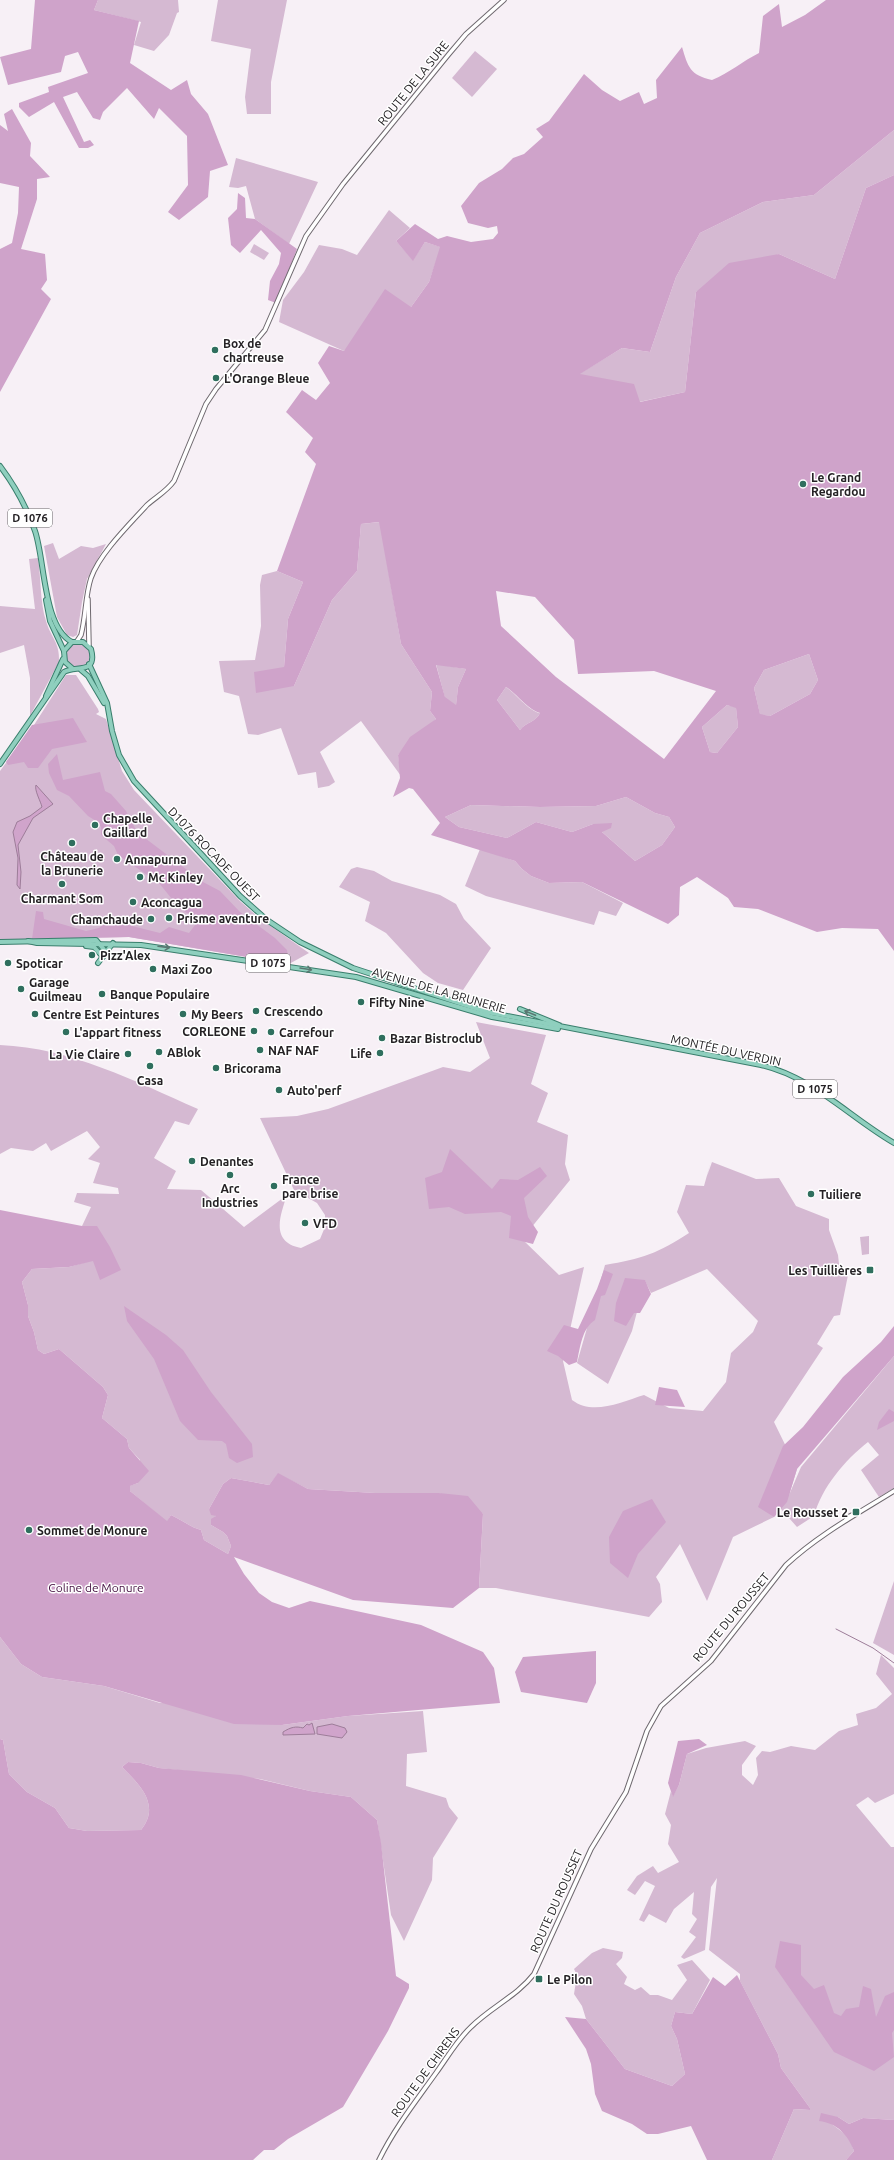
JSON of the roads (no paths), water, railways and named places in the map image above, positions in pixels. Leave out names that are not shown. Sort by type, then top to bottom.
[{"type":"main road","name":"ROUTE DE LA SURE","points":[[87,594],[92,577],[106,553],[148,504],[168,489],[174,481],[206,404],[216,389],[265,330],[303,241],[343,184],[464,36],[504,0]]},
{"type":"main road","name":"D 1076","points":[[0,466],[17,491],[32,522],[39,543],[50,605],[55,621],[64,636],[74,641]]},
{"type":"main road","name":"D 1076","points":[[45,576],[48,616],[64,651]]},
{"type":"main road","points":[[38,711],[63,658],[64,651],[82,632],[87,594]]},
{"type":"main road","points":[[0,764],[64,672],[73,669],[81,670],[90,664],[92,654],[89,646],[87,594]]},
{"type":"main road","points":[[74,641],[83,642],[89,646]]},
{"type":"main road","points":[[63,658],[67,665],[73,669]]},
{"type":"main road","name":"D1076 ROCADE OUEST","points":[[90,664],[105,697],[119,755],[134,781],[253,909],[284,932],[316,951],[353,968]]},
{"type":"main road","name":"D1076 ROCADE OUEST","points":[[81,670],[95,687],[108,711]]},
{"type":"main road","name":"AVENUE DE LA BRUNERIE","points":[[28,941],[60,944],[98,941]]},
{"type":"main road","points":[[98,941],[106,952]]},
{"type":"main road","name":"AVENUE DE LA BRUNERIE","points":[[0,942],[98,941],[181,949],[356,976],[492,1017],[606,1036]]},
{"type":"main road","points":[[98,963],[113,943]]},
{"type":"main road","points":[[60,944],[92,946],[103,957]]},
{"type":"main road","name":"D 1075","points":[[353,968],[378,980],[409,991]]},
{"type":"main road","name":"D 1075","points":[[353,968],[468,1007],[606,1036]]},
{"type":"main road","points":[[520,1009],[566,1028]]},
{"type":"main road","name":"MONTÉE DU VERDIN","points":[[606,1036],[786,1072],[806,1083],[894,1143]]},
{"type":"main road","name":"ROUTE DU ROUSSET","points":[[534,1974],[591,1849],[626,1792],[647,1731],[661,1706],[711,1661],[786,1565],[813,1542],[844,1522],[850,1516],[865,1509],[894,1491]]},
{"type":"main road","name":"ROUTE DE CHIRENS","points":[[379,2160],[398,2126],[460,2038],[488,2011],[523,1988],[534,1974]]},
{"type":"waterway","points":[[836,1629],[873,1648],[894,1663]]},
{"type":"place","name":"Box de chartreuse","points":[[215,350]]},
{"type":"place","name":"L'Orange Bleue","points":[[216,378]]},
{"type":"place","name":"Le Grand Regardou","points":[[803,484]]},
{"type":"place","name":"Chapelle Gaillard","points":[[95,825]]},
{"type":"place","name":"Château de la Brunerie","points":[[72,843]]},
{"type":"place","name":"Annapurna","points":[[117,859]]},
{"type":"place","name":"Mc Kinley","points":[[140,877]]},
{"type":"place","name":"Charmant Som","points":[[62,884]]},
{"type":"place","name":"Aconcagua","points":[[133,902]]},
{"type":"place","name":"Prisme aventure","points":[[169,918]]},
{"type":"place","name":"Chamchaude","points":[[151,919]]},
{"type":"place","name":"Pizz'Alex","points":[[92,955]]},
{"type":"place","name":"Spoticar","points":[[8,963]]},
{"type":"place","name":"Maxi Zoo","points":[[153,969]]},
{"type":"place","name":"Garage Guilmeau","points":[[21,989]]},
{"type":"place","name":"Banque Populaire","points":[[102,994]]},
{"type":"place","name":"Fifty Nine","points":[[361,1002]]},
{"type":"place","name":"Crescendo","points":[[256,1011]]},
{"type":"place","name":"Centre Est Peintures","points":[[35,1014]]},
{"type":"place","name":"My Beers","points":[[183,1014]]},
{"type":"place","name":"CORLEONE","points":[[254,1031]]},
{"type":"place","name":"L'appart fitness","points":[[66,1032]]},
{"type":"place","name":"Carrefour","points":[[271,1032]]},
{"type":"place","name":"Bazar Bistroclub","points":[[382,1038]]},
{"type":"place","name":"NAF NAF","points":[[260,1050]]},
{"type":"place","name":"ABlok","points":[[159,1052]]},
{"type":"place","name":"Life","points":[[380,1053]]},
{"type":"place","name":"La Vie Claire","points":[[128,1054]]},
{"type":"place","name":"Casa","points":[[150,1066]]},
{"type":"place","name":"Bricorama","points":[[216,1068]]},
{"type":"place","name":"Auto'perf","points":[[279,1090]]},
{"type":"place","name":"Denantes","points":[[192,1161]]},
{"type":"place","name":"Arc Industries","points":[[230,1175]]},
{"type":"place","name":"France pare brise","points":[[274,1186]]},
{"type":"place","name":"Tuiliere","points":[[811,1194]]},
{"type":"place","name":"VFD","points":[[305,1223]]},
{"type":"place","name":"Les Tuillières","points":[[870,1270]]},
{"type":"place","name":"Le Rousset 2","points":[[856,1512]]},
{"type":"place","name":"Sommet de Monure","points":[[29,1530]]},
{"type":"place","name":"Le Pilon","points":[[539,1979]]},
{"type":"park label","name":"Coline de Monure","points":[[96,1587]]}]
